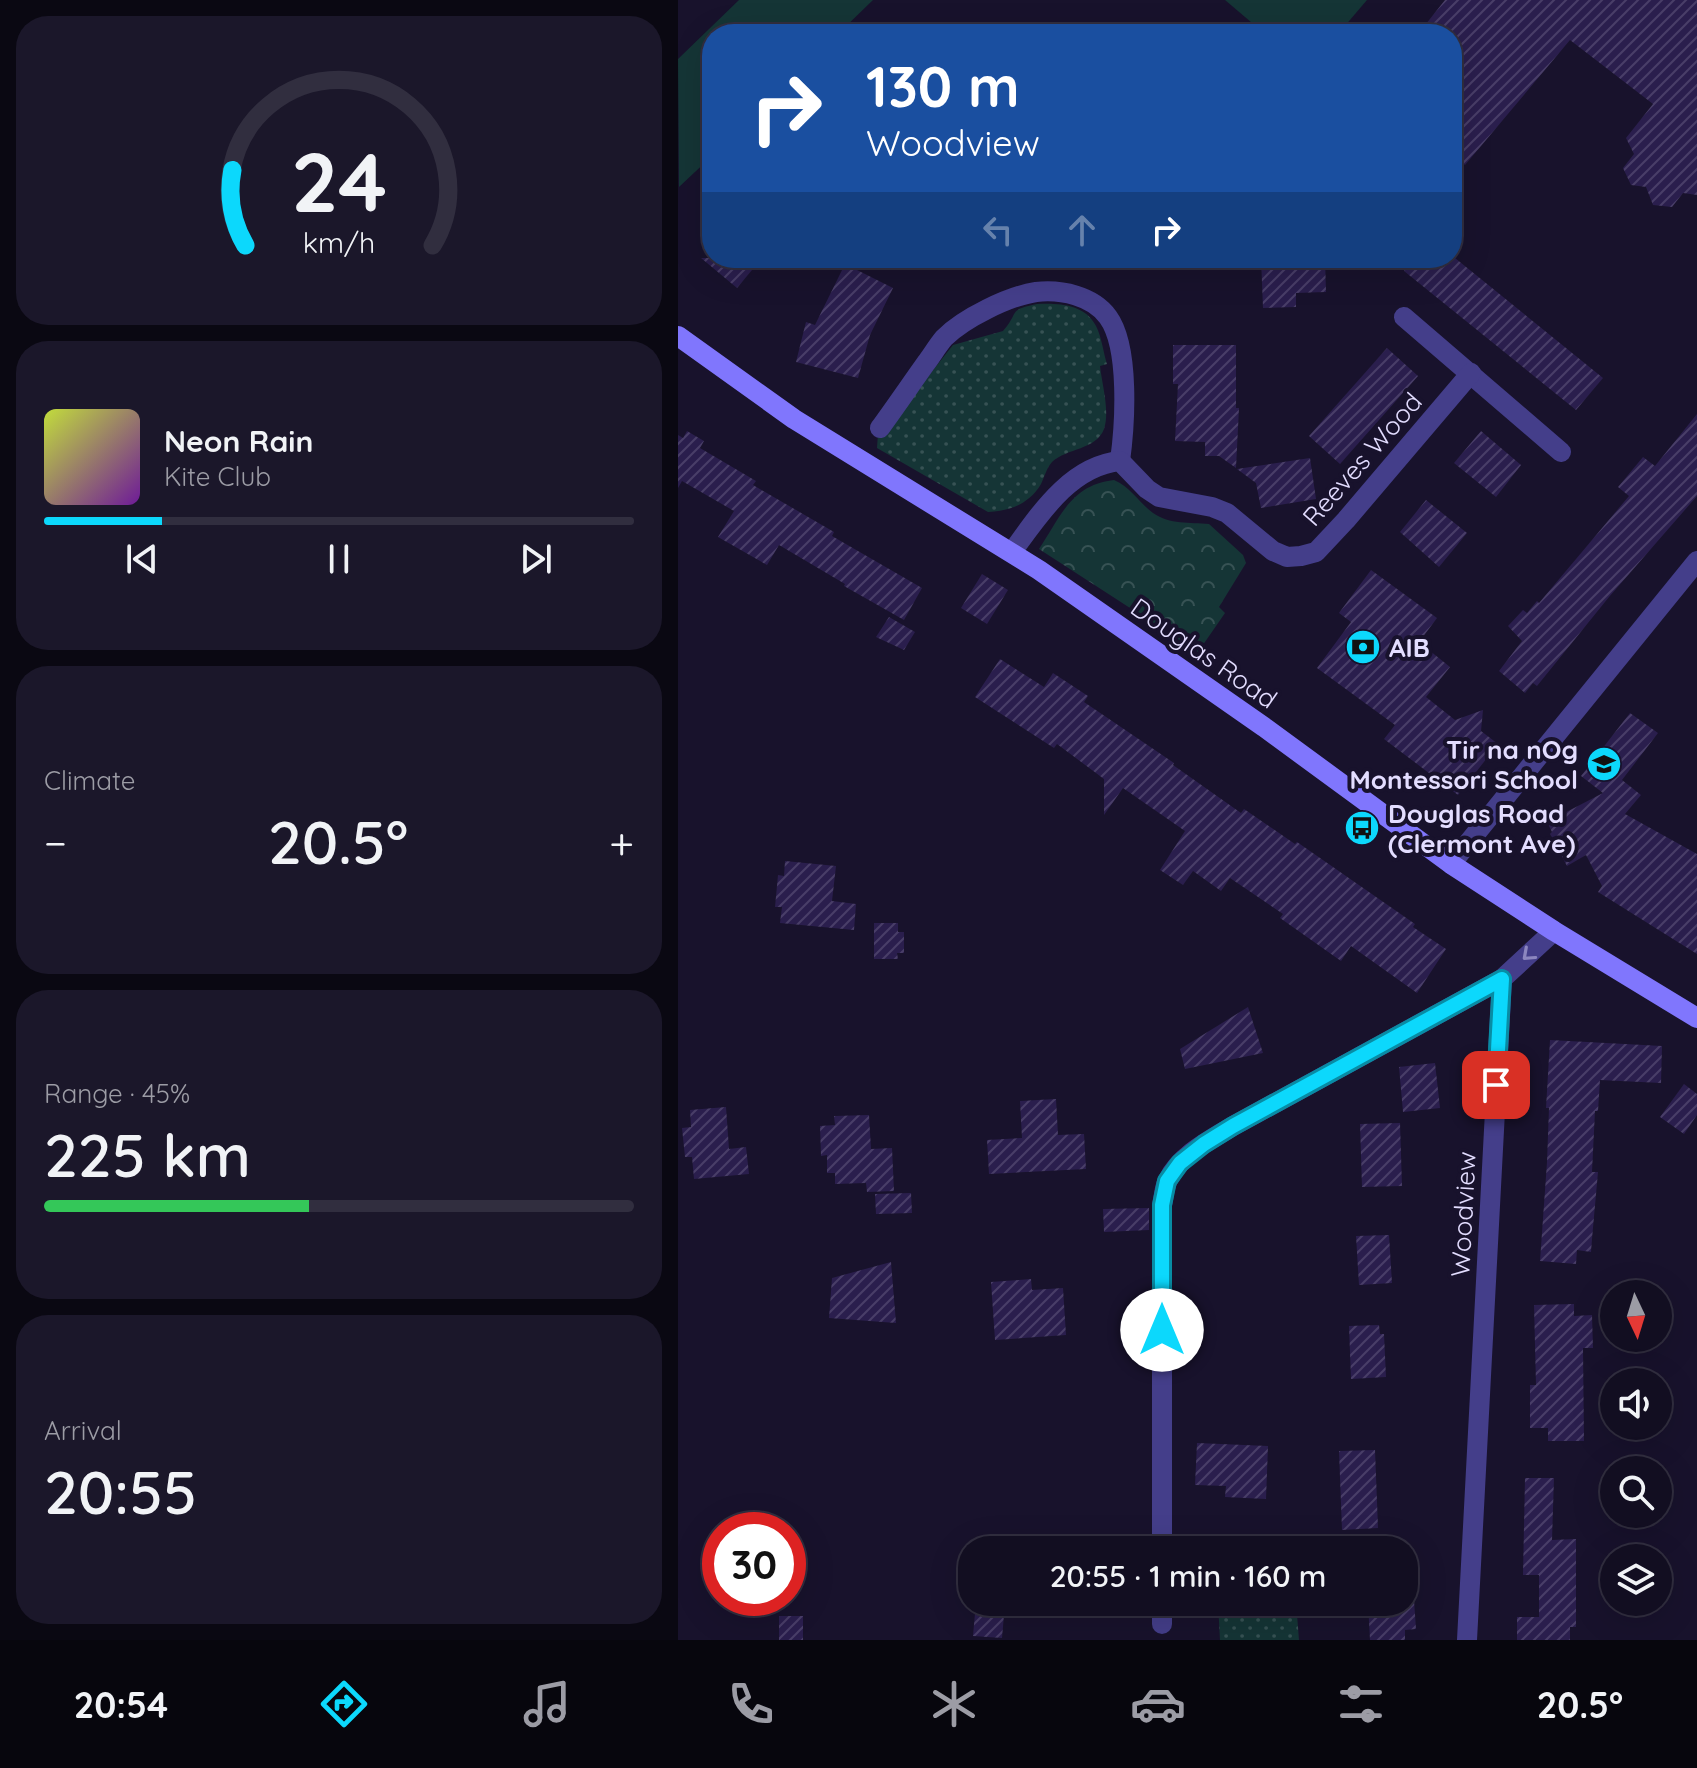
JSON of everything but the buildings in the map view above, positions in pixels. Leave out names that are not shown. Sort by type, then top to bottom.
[{"type":"main road","name":"Douglas Road","points":[[678,336],[794,419],[1012,552],[1264,727],[1451,864],[1697,1018]]},
{"type":"street","points":[[880,428],[945,338],[961,325],[1004,302],[1048,292],[1085,298],[1099,308],[1108,317],[1121,355],[1124,436],[1120,461],[1106,462],[1092,469],[1052,498],[1012,552]]},
{"type":"street","points":[[1404,317],[1561,452]]},
{"type":"street","name":"Reeves Wood","points":[[1120,461],[1159,497],[1212,507],[1227,513],[1273,551],[1287,557],[1301,556],[1316,552],[1346,520],[1471,373]]},
{"type":"street","points":[[1451,864],[1697,561]]},
{"type":"street","points":[[1162,1536],[1162,1205],[1167,1181],[1180,1163],[1233,1126],[1502,979],[1554,931]]},
{"type":"street","name":"Woodview","points":[[1467,1640],[1502,979]]},
{"type":"street","points":[[1162,1616],[1162,1624]]},
{"type":"green space","points":[[739,0],[873,0],[848,24],[714,24]]},
{"type":"green space","points":[[1225,0],[1367,0],[1347,24],[1253,24]]},
{"type":"green space","points":[[702,36],[702,165],[679,187],[678,59]]},
{"type":"green space","points":[[1037,304],[1078,309],[1091,319],[1098,331],[1107,364],[1100,366],[1106,414],[1104,429],[1095,441],[1052,462],[1041,484],[1025,501],[1011,508],[988,512],[877,448],[878,434],[953,345],[1003,331],[1018,310]]},
{"type":"green space","points":[[1114,480],[1159,517],[1209,524],[1243,555],[1246,563],[1219,607],[1225,613],[1198,652],[1039,549],[1077,495],[1099,483]]},
{"type":"green space","points":[[1219,1616],[1297,1616],[1299,1640],[1220,1640]]},
{"type":"place","name":"AIB","points":[[1363,647]]},
{"type":"place","name":"Tir na nOg Montessori School","points":[[1604,764]]},
{"type":"place","name":"Douglas Road (Clermont Ave)","points":[[1362,828]]},
{"type":"route","points":[[1162,1330],[1162,1205],[1167,1181],[1180,1163],[1204,1144],[1502,979],[1496,1085]]}]
